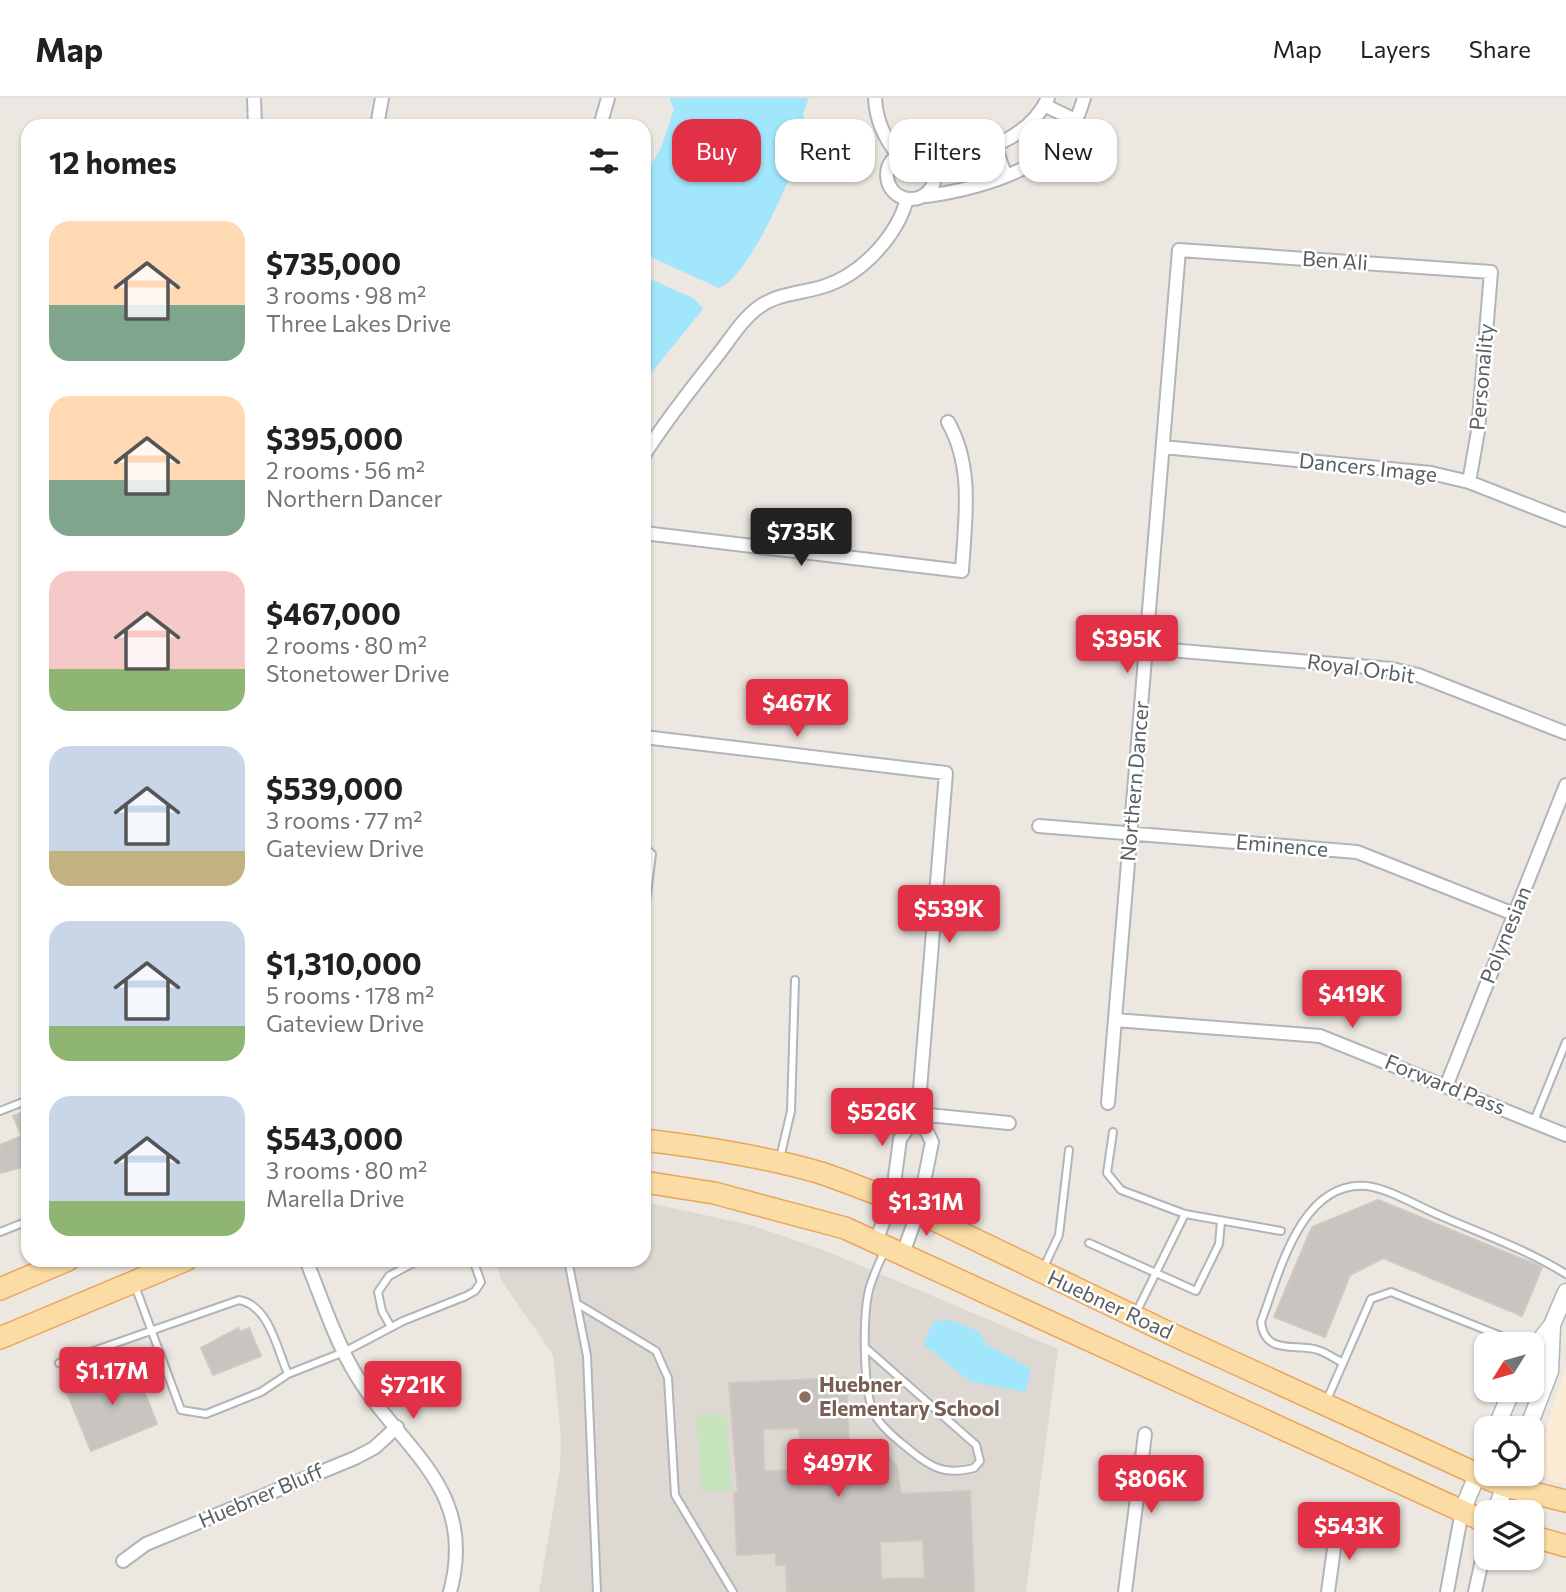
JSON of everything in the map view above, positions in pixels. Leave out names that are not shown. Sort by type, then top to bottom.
[{"type":"main road","name":"Huebner Road","points":[[651,1141],[709,1148],[821,1173],[892,1199],[1041,1272],[1474,1473]]},
{"type":"main road","name":"Huebner Road","points":[[651,1183],[714,1193],[780,1209],[888,1247],[1474,1516]]},
{"type":"main road","points":[[0,1289],[52,1267]]},
{"type":"main road","points":[[0,1338],[169,1267]]},
{"type":"main road","name":"Huebner Road","points":[[1523,1486],[1566,1502]]},
{"type":"main road","points":[[1544,1540],[1566,1546]]},
{"type":"street","points":[[254,98],[255,119]]},
{"type":"street","points":[[378,119],[382,98]]},
{"type":"street","points":[[602,119],[608,98]]},
{"type":"street","points":[[876,98],[876,114],[889,142]]},
{"type":"street","points":[[1075,119],[1084,98]]},
{"type":"street","points":[[1005,141],[1018,134],[1046,101],[1073,119]]},
{"type":"street","points":[[889,166],[888,181],[896,194],[907,199],[966,189],[984,182]]},
{"type":"street","points":[[1005,174],[1019,167]]},
{"type":"street","points":[[928,196],[935,182]]},
{"type":"street","points":[[651,445],[759,307],[795,292],[826,286],[851,273],[868,260],[892,231],[907,199]]},
{"type":"street","name":"Ben Ali","points":[[1179,250],[1491,272]]},
{"type":"street","name":"Northern Dancer","points":[[1108,1103],[1179,250]]},
{"type":"street","name":"Personality","points":[[1469,482],[1478,431],[1491,272]]},
{"type":"street","points":[[651,534],[962,570],[967,477],[961,447],[948,422]]},
{"type":"street","name":"Dancers Image","points":[[1163,447],[1431,473],[1469,482],[1566,520]]},
{"type":"street","name":"Royal Orbit","points":[[1146,648],[1392,669],[1418,675],[1566,733]]},
{"type":"street","points":[[651,738],[946,773],[918,1114],[901,1139],[888,1247]]},
{"type":"street","name":"Polynesian","points":[[1447,1084],[1566,785]]},
{"type":"street","name":"Eminence","points":[[1039,826],[1357,852],[1514,914]]},
{"type":"street","name":"Forward Pass","points":[[1115,1020],[1320,1036],[1447,1084],[1566,1135]]},
{"type":"street","points":[[918,1114],[1009,1123]]},
{"type":"street","points":[[888,1247],[918,1212],[932,1142],[918,1114]]},
{"type":"street","points":[[309,1267],[344,1352],[367,1392],[397,1427],[441,1488],[455,1524],[457,1567],[450,1592]]},
{"type":"street","points":[[1533,1416],[1550,1371],[1552,1325],[1566,1292]]},
{"type":"street","points":[[1544,1333],[1552,1325]]},
{"type":"street","name":"Huebner Bluff","points":[[123,1561],[146,1544],[355,1458],[374,1448],[397,1427]]},
{"type":"street","points":[[1125,1592],[1145,1434]]},
{"type":"street","points":[[1447,1592],[1462,1511],[1474,1479]]},
{"type":"street","points":[[1328,1592],[1337,1527]]},
{"type":"street","points":[[1475,1592],[1480,1570]]},
{"type":"lane","points":[[778,1163],[791,1111],[795,980]]},
{"type":"lane","points":[[1534,1121],[1566,1042]]},
{"type":"lane","points":[[0,1111],[21,1103]]},
{"type":"lane","points":[[1113,1132],[1107,1173],[1121,1191],[1185,1214],[1281,1231]]},
{"type":"lane","points":[[1041,1272],[1059,1235],[1069,1150]]},
{"type":"lane","points":[[1343,1363],[1317,1350],[1282,1348],[1272,1343],[1265,1337],[1261,1322],[1296,1228],[1313,1210],[1341,1189],[1370,1186],[1495,1240],[1566,1275]]},
{"type":"lane","points":[[1135,1316],[1185,1214]]},
{"type":"lane","points":[[1089,1243],[1196,1290],[1219,1244],[1221,1221]]},
{"type":"lane","points":[[0,1232],[21,1224]]},
{"type":"lane","points":[[867,1349],[976,1445],[980,1461],[974,1468],[945,1472],[933,1468],[875,1416],[869,1396],[867,1349],[869,1290],[888,1247]]},
{"type":"lane","points":[[391,1327],[382,1311],[378,1292],[389,1276],[406,1267]]},
{"type":"lane","points":[[133,1282],[181,1410],[206,1414],[261,1392],[288,1374],[344,1352],[391,1327],[475,1291],[481,1282],[476,1267]]},
{"type":"lane","points":[[570,1267],[587,1356],[597,1592]]},
{"type":"lane","points":[[1325,1404],[1371,1299],[1391,1292],[1490,1332]]},
{"type":"lane","points":[[59,1363],[239,1300],[250,1302],[260,1310],[288,1374]]},
{"type":"lane","points":[[578,1304],[656,1351],[664,1365],[668,1378],[675,1494],[733,1592]]},
{"type":"lane","points":[[1544,1353],[1551,1355]]},
{"type":"shaded area","name":"Huebner Elementary School","points":[[651,1204],[751,1225],[826,1251],[1058,1349],[1026,1592],[539,1592],[560,1468],[561,1439],[553,1355],[501,1280],[498,1267],[651,1267]]},
{"type":"shaded area","points":[[1566,1365],[1566,1484],[1544,1478],[1544,1436]]},
{"type":"green space","points":[[726,1414],[731,1491],[703,1491],[696,1420],[699,1415]]},
{"type":"water","points":[[669,98],[809,98],[803,114],[805,119],[775,119],[775,182],[787,182],[772,217],[745,263],[732,279],[719,288],[651,257],[651,165],[661,148],[674,109]]},
{"type":"water","points":[[651,279],[695,299],[703,309],[652,372]]},
{"type":"water","points":[[951,1320],[979,1332],[986,1344],[1031,1369],[1026,1392],[971,1382],[923,1344],[934,1321]]},
{"type":"building","points":[[21,1113],[21,1134],[13,1116]]},
{"type":"building","points":[[21,1136],[21,1167],[0,1173],[0,1145]]},
{"type":"building","points":[[1378,1200],[1542,1267],[1522,1316],[1383,1258],[1350,1275],[1325,1337],[1274,1317],[1312,1227]]},
{"type":"building","points":[[238,1328],[240,1332],[249,1328],[261,1356],[213,1375],[201,1348]]},
{"type":"building","points":[[133,1363],[157,1424],[91,1451],[66,1390]]},
{"type":"building","points":[[846,1378],[849,1444],[875,1447],[888,1455],[897,1467],[901,1494],[970,1491],[974,1592],[787,1592],[786,1565],[776,1565],[776,1553],[737,1555],[734,1493],[738,1493],[729,1383]],"holes":[[[799,1428],[801,1470],[764,1471],[763,1429]],[[923,1540],[925,1578],[881,1579],[880,1542]]]},
{"type":"place","name":"Huebner Elementary School","points":[[805,1397]]}]
